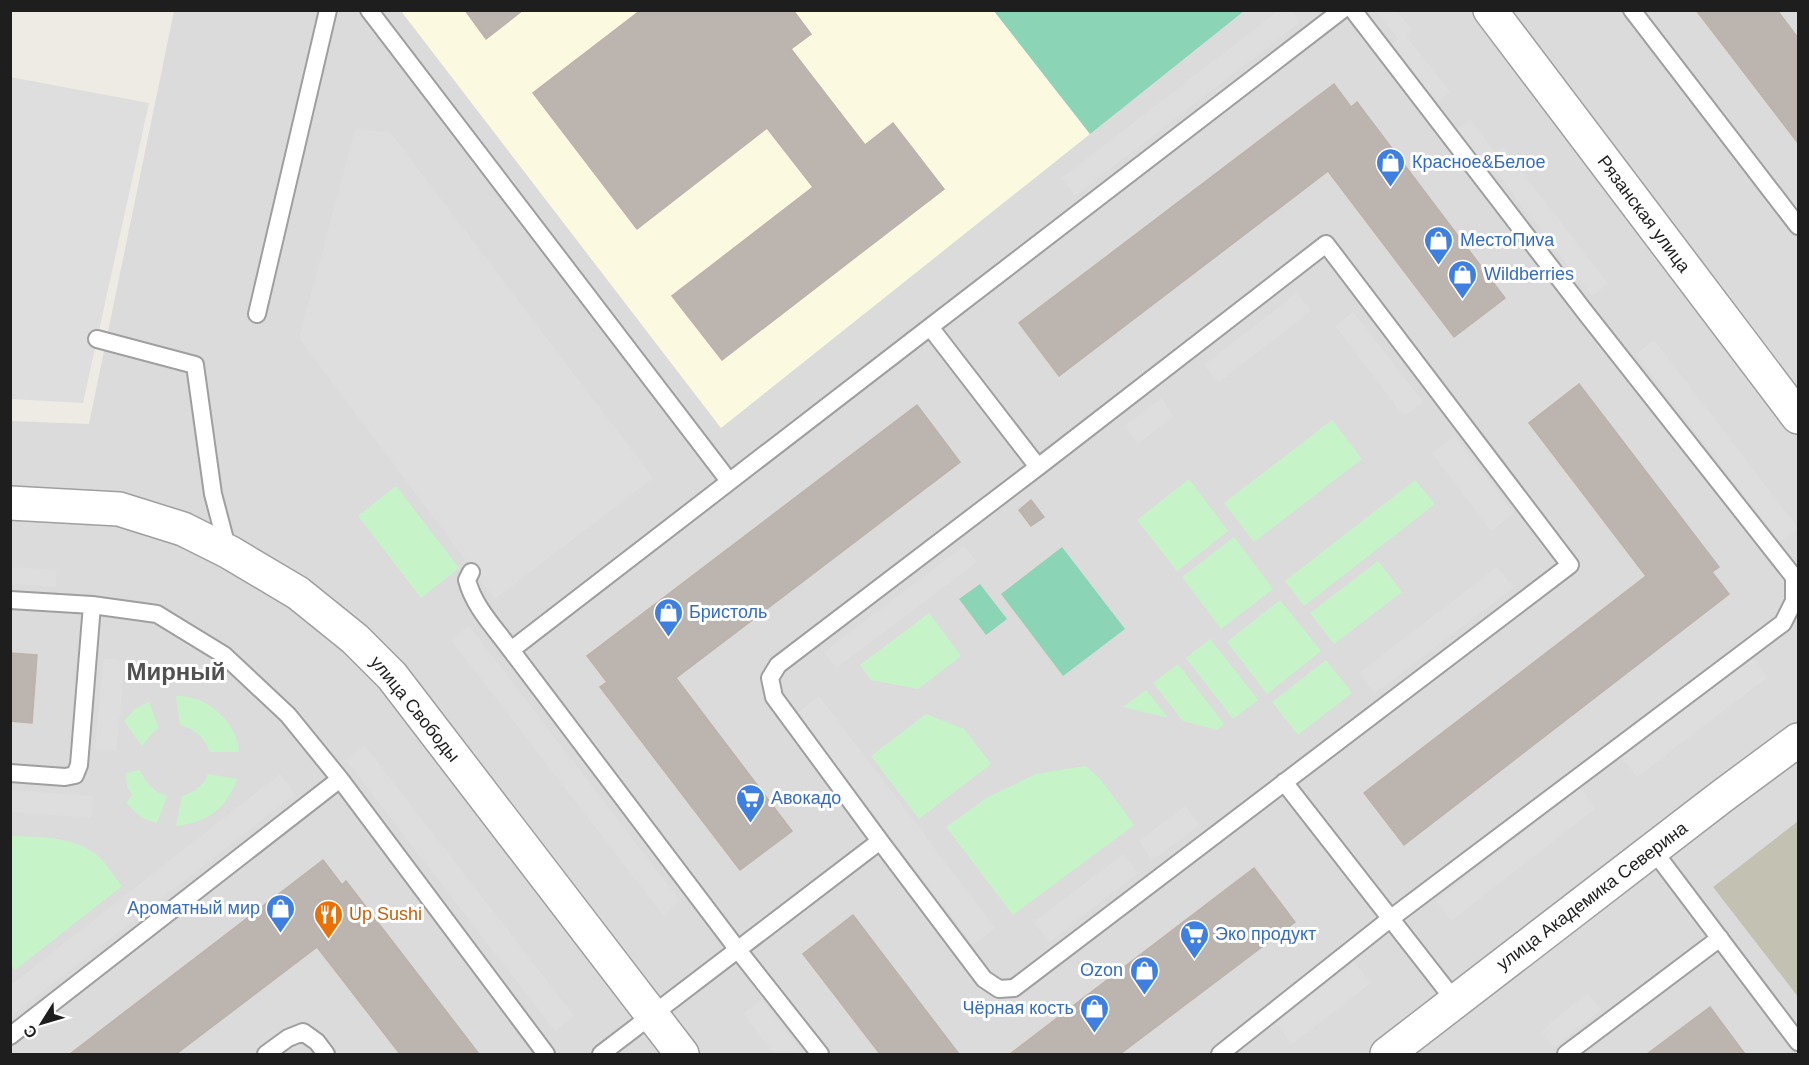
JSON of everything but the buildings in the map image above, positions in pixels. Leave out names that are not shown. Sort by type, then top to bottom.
[{"type":"street","name":"Рязанская улица","points":[[1490,10],[1798,417]]},
{"type":"street","name":"улица Свободы","points":[[10,503],[119,509],[183,529],[229,552],[298,593],[355,639],[392,676],[682,1054]]},
{"type":"street","name":"улица Академика Северина","points":[[1387,1054],[1798,740]]},
{"type":"lane","points":[[257,314],[328,10]]},
{"type":"lane","points":[[369,10],[729,481]]},
{"type":"lane","points":[[511,650],[1342,10]]},
{"type":"lane","points":[[1220,1054],[1390,920],[1783,622],[1794,601],[1794,577],[1353,10]]},
{"type":"lane","points":[[1632,10],[1798,226]]},
{"type":"lane","points":[[1326,244],[1570,565],[1014,988],[999,988],[984,979],[880,841],[774,697],[770,678],[778,665],[1038,467],[1326,244]]},
{"type":"lane","points":[[930,327],[1038,467]]},
{"type":"lane","points":[[97,339],[195,365],[213,494],[229,552]]},
{"type":"lane","points":[[471,572],[467,580],[470,591],[482,611],[738,950],[820,1054]]},
{"type":"lane","points":[[10,600],[92,605],[157,614],[224,655],[288,715],[340,779],[546,1054]]},
{"type":"lane","points":[[10,774],[65,777],[75,775],[80,765],[92,605]]},
{"type":"lane","points":[[10,1036],[340,779]]},
{"type":"lane","points":[[1284,782],[1455,1001]]},
{"type":"lane","points":[[601,1054],[880,841]]},
{"type":"lane","points":[[1653,850],[1798,1042]]},
{"type":"lane","points":[[1566,1054],[1720,938]]},
{"type":"lane","points":[[266,1054],[288,1038],[303,1032],[317,1042],[327,1054]]},
{"type":"shaded area","points":[[1279,10],[1291,11],[1300,22],[1075,196],[1062,178]]},
{"type":"shaded area","points":[[174,11],[1798,11],[1798,821],[1713,887],[1798,997],[1798,1054],[11,1054],[11,421],[89,424]]},
{"type":"shaded area","points":[[401,11],[994,11],[1090,134],[721,428]]},
{"type":"shaded area","points":[[1376,11],[1397,11],[1412,30],[1406,36],[1450,92],[1437,102],[1393,44],[1398,39]]},
{"type":"shaded area","points":[[10,77],[149,103],[83,403],[11,399]]},
{"type":"shaded area","points":[[1470,119],[1495,153],[1503,147],[1608,284],[1592,296],[1487,160],[1483,163],[1457,129]]},
{"type":"shaded area","points":[[355,130],[390,132],[653,478],[495,599],[299,338]]},
{"type":"shaded area","points":[[1297,293],[1311,311],[1218,383],[1204,365]]},
{"type":"shaded area","points":[[1353,312],[1423,402],[1404,416],[1335,326]]},
{"type":"shaded area","points":[[1654,340],[1798,528],[1780,542],[1636,354]]},
{"type":"shaded area","points":[[1161,398],[1174,416],[1138,444],[1125,426]]},
{"type":"shaded area","points":[[1455,436],[1514,513],[1491,531],[1432,453]]},
{"type":"shaded area","points":[[964,546],[977,562],[836,668],[824,652]]},
{"type":"shaded area","points":[[10,567],[57,570],[56,587],[11,584]]},
{"type":"shaded area","points":[[1497,567],[1513,588],[1374,694],[1359,673]]},
{"type":"shaded area","points":[[469,626],[680,901],[663,915],[451,640]]},
{"type":"shaded area","points":[[1752,657],[1768,677],[1637,777],[1622,757]]},
{"type":"shaded area","points":[[104,658],[125,661],[116,751],[95,749]]},
{"type":"shaded area","points":[[819,696],[995,928],[973,945],[797,713]]},
{"type":"shaded area","points":[[365,746],[574,1016],[555,1031],[346,760]]},
{"type":"shaded area","points":[[280,774],[295,794],[11,1016],[11,985]]},
{"type":"shaded area","points":[[1580,788],[1596,808],[1451,921],[1436,901]]},
{"type":"shaded area","points":[[10,790],[93,796],[91,818],[11,812]]},
{"type":"shaded area","points":[[1185,806],[1199,825],[1153,860],[1139,841]]},
{"type":"shaded area","points":[[1798,821],[1798,997],[1713,887]]},
{"type":"shaded area","points":[[1123,854],[1138,873],[1049,942],[1034,922]]},
{"type":"shaded area","points":[[1354,962],[1371,983],[1292,1044],[1276,1023]]},
{"type":"shaded area","points":[[1588,993],[1601,1010],[1554,1047],[1541,1031]]},
{"type":"shaded area","points":[[762,1000],[803,1054],[775,1054],[744,1014]]},
{"type":"green space","points":[[994,11],[1244,11],[1090,134]]},
{"type":"green space","points":[[1332,420],[1362,459],[1254,542],[1224,503]]},
{"type":"green space","points":[[1189,479],[1228,531],[1177,571],[1137,520]]},
{"type":"green space","points":[[1415,480],[1435,504],[1304,606],[1285,581]]},
{"type":"green space","points":[[396,486],[459,568],[421,598],[358,516]]},
{"type":"green space","points":[[1234,537],[1273,589],[1221,629],[1182,577]]},
{"type":"green space","points":[[1062,547],[1125,629],[1063,676],[1001,594]]},
{"type":"green space","points":[[1378,561],[1402,592],[1334,644],[1310,613]]},
{"type":"green space","points":[[980,584],[1007,619],[986,635],[959,599]]},
{"type":"green space","points":[[1280,600],[1321,651],[1267,694],[1227,642]]},
{"type":"green space","points":[[929,613],[961,656],[918,689],[871,680],[860,665]]},
{"type":"green space","points":[[1210,639],[1258,700],[1233,719],[1186,658]]},
{"type":"green space","points":[[1326,660],[1352,693],[1298,735],[1272,702]]},
{"type":"green space","points":[[1178,664],[1224,724],[1217,730],[1183,721],[1153,683]]},
{"type":"green space","points":[[1146,690],[1168,718],[1123,707]]},
{"type":"green space","points":[[176,696],[198,700],[218,712],[233,730],[239,752],[210,752],[198,734],[180,725]]},
{"type":"green space","points":[[149,702],[159,729],[153,732],[142,746],[124,721],[135,709]]},
{"type":"green space","points":[[926,714],[964,729],[991,764],[919,819],[871,756]]},
{"type":"green space","points":[[1086,766],[1101,780],[1134,825],[1013,915],[946,827],[988,797],[1036,774]]},
{"type":"green space","points":[[140,770],[150,786],[167,796],[157,823],[142,818],[126,803],[132,795],[127,786],[126,773]]},
{"type":"green space","points":[[208,774],[237,779],[228,798],[206,817],[176,826],[182,796],[198,788]]},
{"type":"green space","points":[[11,836],[68,841],[89,849],[98,856],[122,886],[15,970],[10,964]]},
{"type":"place","name":"Красное&Белое","points":[[1391,188]]},
{"type":"place","name":"МестоПиvа","points":[[1439,266]]},
{"type":"place","name":"Wildberries","points":[[1463,300]]},
{"type":"place","name":"Бристоль","points":[[668,638]]},
{"type":"place","name":"Авокадо","points":[[750,824]]},
{"type":"place","name":"Ароматный мир","points":[[281,934]]},
{"type":"place","name":"Up Sushi","points":[[328,940]]},
{"type":"place","name":"Эко продукт","points":[[1194,960]]},
{"type":"place","name":"Ozon","points":[[1144,996]]},
{"type":"place","name":"Чёрная кость","points":[[1095,1034]]},
{"type":"district","name":"Мирный","points":[[176,671]]}]
